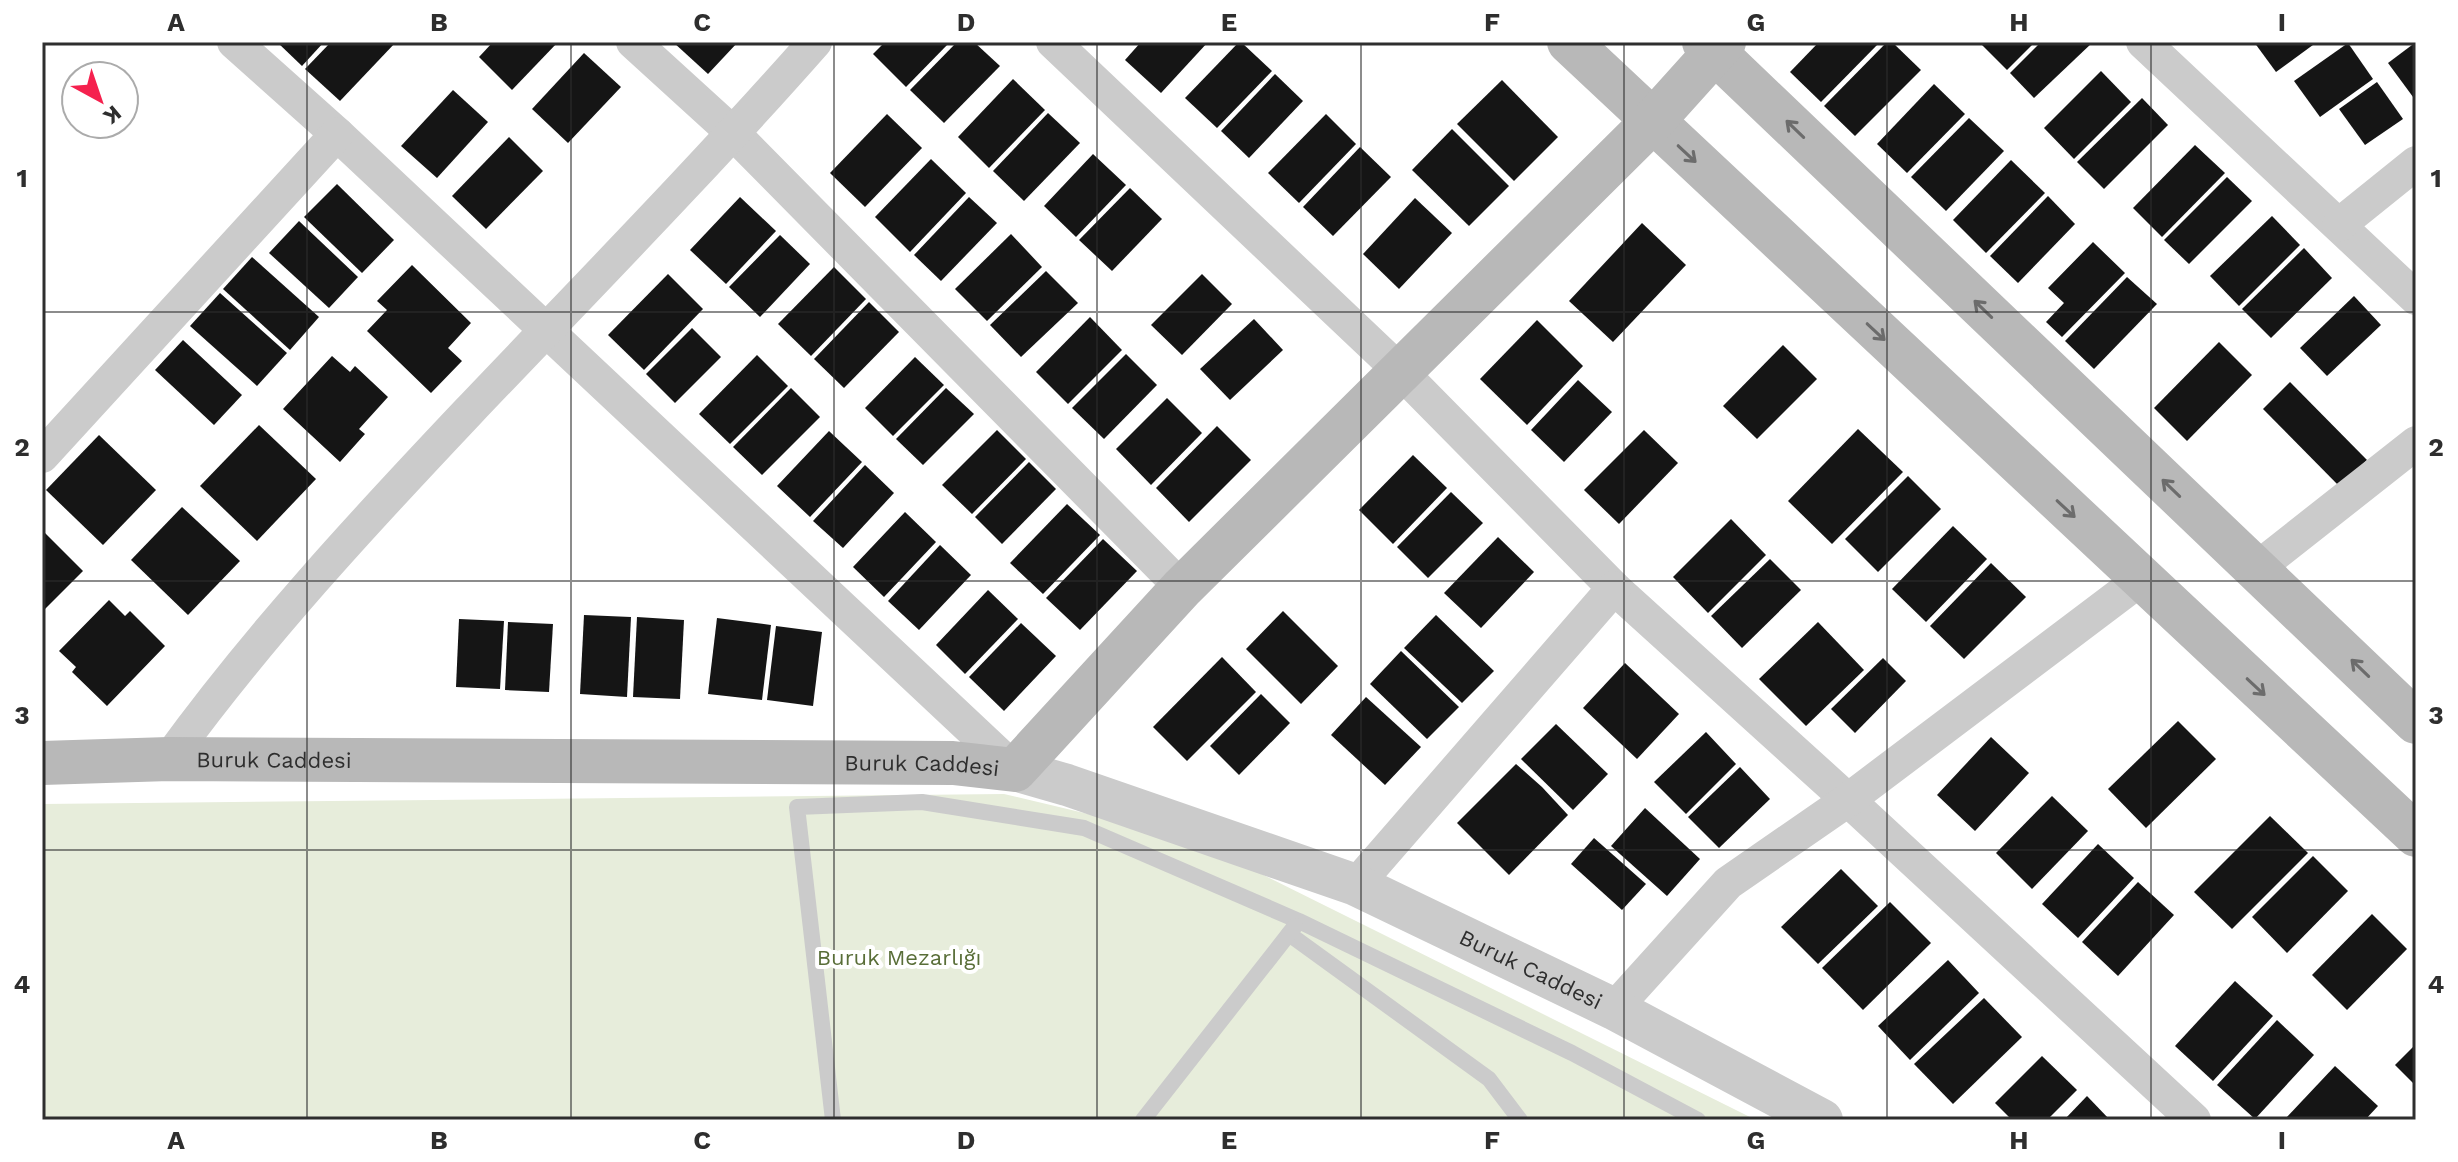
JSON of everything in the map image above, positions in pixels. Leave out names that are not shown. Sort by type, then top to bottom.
[{"type":"main road","points":[[1569,42],[2416,835]]},
{"type":"main road","points":[[1015,770],[1182,588],[1652,122],[1714,45],[2416,722]]},
{"type":"main road","name":"Buruk Caddesi","points":[[42,763],[169,759],[953,763],[1015,770]]},
{"type":"street","points":[[234,42],[337,134],[1015,770]]},
{"type":"street","points":[[633,42],[734,134],[1182,588]]},
{"type":"street","points":[[169,759],[207,706],[279,618],[410,474],[734,134],[815,42]]},
{"type":"street","points":[[1053,42],[1399,370],[1614,588],[2194,1120]]},
{"type":"street","points":[[2143,42],[2416,298]]},
{"type":"street","points":[[42,456],[337,134]]},
{"type":"street","points":[[2339,225],[2416,163]]},
{"type":"street","points":[[2256,569],[2416,443]]},
{"type":"street","points":[[1614,1009],[1728,883],[1848,800],[2141,579]]},
{"type":"street","points":[[1356,885],[1614,588]]},
{"type":"street","name":"Buruk Caddesi","points":[[1015,770],[1067,785],[1356,885],[1614,1009],[1822,1120]]},
{"type":"lane","points":[[833,1120],[797,807],[922,802],[1084,828],[1294,928],[1572,1053],[1698,1120]]},
{"type":"lane","points":[[1146,1119],[1294,928]]},
{"type":"lane","points":[[1294,928],[1489,1079],[1520,1120]]},
{"type":"green space","name":"Buruk Mezarlığı","points":[[1004,794],[1189,838],[1756,1120],[42,1120],[42,804]]},
{"type":"building","points":[[277,42],[324,42],[302,66]]},
{"type":"building","points":[[331,42],[396,42],[340,101],[305,69]]},
{"type":"building","points":[[493,42],[558,42],[512,90],[479,57]]},
{"type":"building","points":[[673,42],[738,42],[708,74]]},
{"type":"building","points":[[885,42],[950,42],[906,87],[873,54]]},
{"type":"building","points":[[957,42],[974,42],[1000,66],[944,123],[910,90]]},
{"type":"building","points":[[1141,42],[1208,42],[1161,93],[1125,60]]},
{"type":"building","points":[[1239,42],[1272,71],[1217,128],[1185,98]]},
{"type":"building","points":[[1819,42],[1880,42],[1821,102],[1790,72]]},
{"type":"building","points":[[1887,42],[1892,42],[1921,70],[1855,136],[1824,106]]},
{"type":"building","points":[[1979,42],[2035,42],[2007,70]]},
{"type":"building","points":[[2041,42],[2093,42],[2034,98],[2010,73]]},
{"type":"building","points":[[2254,42],[2317,42],[2276,72]]},
{"type":"building","points":[[2416,42],[2416,101],[2388,63]]},
{"type":"building","points":[[2348,43],[2373,79],[2320,117],[2294,81]]},
{"type":"building","points":[[584,53],[621,87],[568,143],[532,109]]},
{"type":"building","points":[[2101,71],[2131,102],[2074,159],[2044,128]]},
{"type":"building","points":[[1275,74],[1303,101],[1249,158],[1221,131]]},
{"type":"building","points":[[1013,79],[1045,110],[989,168],[958,137]]},
{"type":"building","points":[[1502,80],[1558,137],[1514,181],[1457,124]]},
{"type":"building","points":[[2377,82],[2403,119],[2365,145],[2339,109]]},
{"type":"building","points":[[1934,84],[1965,114],[1907,173],[1877,144]]},
{"type":"building","points":[[453,90],[488,122],[437,178],[401,146]]},
{"type":"building","points":[[2142,98],[2168,125],[2104,189],[2077,162]]},
{"type":"building","points":[[1048,113],[1080,143],[1024,201],[993,171]]},
{"type":"building","points":[[887,114],[922,148],[865,207],[830,173]]},
{"type":"building","points":[[1326,114],[1356,144],[1299,203],[1268,173]]},
{"type":"building","points":[[1969,118],[2004,151],[1946,211],[1911,177]]},
{"type":"building","points":[[1452,129],[1509,186],[1469,226],[1412,170]]},
{"type":"building","points":[[509,137],[543,171],[486,229],[452,196]]},
{"type":"building","points":[[2195,145],[2225,173],[2162,237],[2133,208]]},
{"type":"building","points":[[1360,147],[1391,177],[1333,236],[1303,207]]},
{"type":"building","points":[[1093,154],[1126,185],[1076,237],[1044,206]]},
{"type":"building","points":[[931,159],[966,193],[910,252],[875,217]]},
{"type":"building","points":[[2011,160],[2045,193],[1986,253],[1953,220]]},
{"type":"building","points":[[2227,177],[2252,201],[2189,264],[2164,240]]},
{"type":"building","points":[[337,184],[394,240],[362,273],[304,217]]},
{"type":"building","points":[[1130,188],[1162,219],[1112,271],[1079,240]]},
{"type":"building","points":[[2048,196],[2075,224],[2018,283],[1990,256]]},
{"type":"building","points":[[740,197],[776,231],[726,284],[690,250]]},
{"type":"building","points":[[969,197],[997,223],[941,281],[914,255]]},
{"type":"building","points":[[1415,198],[1452,233],[1399,289],[1363,254]]},
{"type":"building","points":[[2272,216],[2300,245],[2239,306],[2210,276]]},
{"type":"building","points":[[299,221],[358,277],[329,308],[269,253]]},
{"type":"building","points":[[1642,223],[1686,265],[1613,342],[1569,301]]},
{"type":"building","points":[[1011,234],[1042,267],[987,321],[955,289]]},
{"type":"building","points":[[780,235],[810,264],[760,317],[729,287]]},
{"type":"building","points":[[2093,242],[2125,273],[2062,337],[2046,322],[2064,303],[2048,288]]},
{"type":"building","points":[[2304,248],[2332,278],[2271,338],[2242,309]]},
{"type":"building","points":[[252,257],[319,317],[290,350],[223,289]]},
{"type":"building","points":[[412,265],[471,323],[448,348],[462,361],[431,393],[367,331],[387,310],[377,301]]},
{"type":"building","points":[[834,267],[866,299],[811,356],[778,324]]},
{"type":"building","points":[[1046,271],[1078,303],[1021,357],[990,325]]},
{"type":"building","points":[[668,274],[703,309],[644,370],[608,335]]},
{"type":"building","points":[[1202,274],[1232,304],[1182,355],[1151,325]]},
{"type":"building","points":[[2127,277],[2157,304],[2094,369],[2065,341]]},
{"type":"building","points":[[220,293],[287,353],[257,386],[190,326]]},
{"type":"building","points":[[2354,296],[2381,325],[2327,376],[2300,348]]},
{"type":"building","points":[[869,302],[899,332],[844,388],[814,359]]},
{"type":"building","points":[[1090,317],[1122,350],[1068,404],[1036,372]]},
{"type":"building","points":[[1254,319],[1283,350],[1230,400],[1200,369]]},
{"type":"building","points":[[1537,320],[1583,366],[1527,425],[1480,379]]},
{"type":"building","points":[[692,328],[721,357],[675,403],[646,374]]},
{"type":"building","points":[[183,340],[242,395],[214,425],[155,370]]},
{"type":"building","points":[[2219,342],[2252,375],[2187,441],[2154,408]]},
{"type":"building","points":[[1783,345],[1817,379],[1757,439],[1723,406]]},
{"type":"building","points":[[1126,354],[1157,385],[1104,439],[1072,408]]},
{"type":"building","points":[[757,355],[788,386],[730,444],[699,414]]},
{"type":"building","points":[[332,356],[350,372],[355,366],[388,397],[359,429],[365,434],[340,462],[283,409]]},
{"type":"building","points":[[915,357],[944,385],[893,436],[865,408]]},
{"type":"building","points":[[1578,380],[1612,412],[1564,462],[1531,430]]},
{"type":"building","points":[[2290,382],[2367,460],[2340,487],[2263,409]]},
{"type":"building","points":[[791,388],[820,417],[762,475],[733,447]]},
{"type":"building","points":[[946,388],[974,414],[923,465],[896,439]]},
{"type":"building","points":[[1167,398],[1202,433],[1151,485],[1116,449]]},
{"type":"building","points":[[259,425],[316,479],[257,541],[200,486]]},
{"type":"building","points":[[1217,426],[1251,460],[1189,522],[1156,488]]},
{"type":"building","points":[[1858,429],[1903,472],[1832,544],[1788,501]]},
{"type":"building","points":[[997,430],[1026,459],[972,514],[942,485]]},
{"type":"building","points":[[1644,430],[1678,463],[1619,524],[1584,490]]},
{"type":"building","points":[[829,431],[862,462],[810,517],[777,486]]},
{"type":"building","points":[[99,435],[156,490],[103,545],[46,490]]},
{"type":"building","points":[[1413,455],[1447,488],[1393,544],[1359,510]]},
{"type":"building","points":[[1029,462],[1056,489],[1002,544],[975,517]]},
{"type":"building","points":[[865,465],[894,493],[843,548],[813,521]]},
{"type":"building","points":[[1908,476],[1941,509],[1878,572],[1845,539]]},
{"type":"building","points":[[1451,492],[1483,523],[1428,578],[1397,547]]},
{"type":"building","points":[[1067,504],[1100,535],[1043,594],[1010,563]]},
{"type":"building","points":[[182,507],[240,561],[188,615],[131,560]]},
{"type":"building","points":[[905,512],[936,542],[884,597],[853,567]]},
{"type":"building","points":[[1731,519],[1766,555],[1708,613],[1673,577]]},
{"type":"building","points":[[1953,526],[1987,559],[1926,622],[1892,589]]},
{"type":"building","points":[[42,530],[83,571],[42,612]]},
{"type":"building","points":[[1498,537],[1534,572],[1481,628],[1444,593]]},
{"type":"building","points":[[1103,539],[1137,571],[1080,630],[1046,598]]},
{"type":"building","points":[[940,545],[971,575],[919,630],[888,601]]},
{"type":"building","points":[[1770,559],[1801,590],[1742,648],[1711,616]]},
{"type":"building","points":[[1991,563],[2026,597],[1964,659],[1930,626]]},
{"type":"building","points":[[988,590],[1018,619],[965,674],[936,645]]},
{"type":"building","points":[[109,600],[125,616],[130,611],[165,646],[107,706],[72,672],[76,667],[59,651]]},
{"type":"building","points":[[1283,611],[1338,666],[1301,704],[1246,649]]},
{"type":"building","points":[[584,615],[631,617],[627,697],[580,694]]},
{"type":"building","points":[[1436,615],[1494,671],[1462,703],[1404,648]]},
{"type":"building","points":[[637,617],[684,620],[680,699],[633,697]]},
{"type":"building","points":[[717,618],[771,625],[762,700],[708,694]]},
{"type":"building","points":[[459,619],[504,621],[500,689],[456,687]]},
{"type":"building","points":[[508,622],[553,624],[549,692],[505,690]]},
{"type":"building","points":[[1818,622],[1864,670],[1806,726],[1759,679]]},
{"type":"building","points":[[1021,623],[1056,656],[1004,711],[969,677]]},
{"type":"building","points":[[776,626],[822,632],[813,706],[767,700]]},
{"type":"building","points":[[1401,651],[1459,707],[1427,739],[1370,684]]},
{"type":"building","points":[[1222,657],[1256,692],[1187,761],[1153,727]]},
{"type":"building","points":[[1883,658],[1906,681],[1855,733],[1831,709]]},
{"type":"building","points":[[1625,663],[1679,714],[1637,759],[1583,708]]},
{"type":"building","points":[[1261,694],[1290,723],[1239,775],[1210,746]]},
{"type":"building","points":[[1366,697],[1421,747],[1385,785],[1331,735]]},
{"type":"building","points":[[2178,721],[2216,759],[2146,828],[2108,789]]},
{"type":"building","points":[[1556,724],[1608,774],[1573,810],[1521,759]]},
{"type":"building","points":[[1706,732],[1736,764],[1686,814],[1654,782]]},
{"type":"building","points":[[1991,737],[2029,773],[1975,831],[1937,795]]},
{"type":"building","points":[[1516,764],[1568,815],[1509,875],[1457,823]]},
{"type":"building","points":[[1740,767],[1770,799],[1719,848],[1688,817]]},
{"type":"building","points":[[2052,796],[2088,831],[2032,889],[1996,853]]},
{"type":"building","points":[[1645,808],[1700,859],[1667,896],[1611,846]]},
{"type":"building","points":[[2270,816],[2308,853],[2232,929],[2194,892]]},
{"type":"building","points":[[1594,838],[1646,884],[1622,910],[1571,864]]},
{"type":"building","points":[[2098,844],[2134,878],[2078,938],[2042,904]]},
{"type":"building","points":[[2313,856],[2348,891],[2287,953],[2252,917]]},
{"type":"building","points":[[1841,869],[1878,906],[1818,964],[1781,927]]},
{"type":"building","points":[[2138,882],[2174,915],[2118,976],[2082,942]]},
{"type":"building","points":[[1890,902],[1931,943],[1863,1010],[1822,968]]},
{"type":"building","points":[[2372,914],[2407,949],[2347,1010],[2312,975]]},
{"type":"building","points":[[1948,960],[1979,993],[1910,1060],[1878,1026]]},
{"type":"building","points":[[2235,981],[2273,1016],[2213,1081],[2175,1046]]},
{"type":"building","points":[[1984,998],[2022,1037],[1953,1104],[1914,1064]]},
{"type":"building","points":[[2277,1020],[2314,1055],[2255,1119],[2217,1085]]},
{"type":"building","points":[[2416,1044],[2416,1086],[2395,1065]]},
{"type":"building","points":[[2042,1056],[2077,1090],[2047,1120],[2012,1120],[1995,1103]]},
{"type":"building","points":[[2335,1066],[2378,1106],[2365,1120],[2284,1120]]},
{"type":"building","points":[[2087,1096],[2110,1120],[2064,1120]]}]
